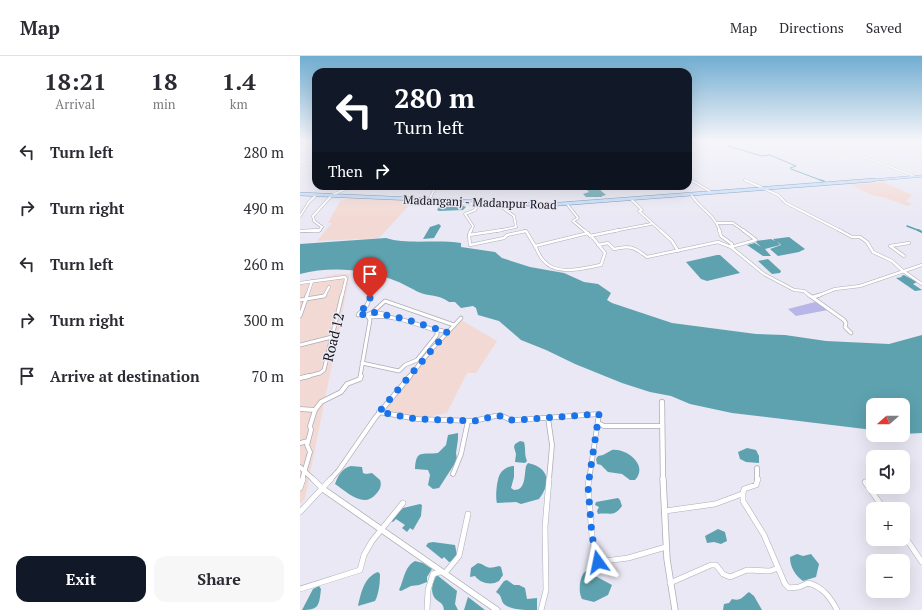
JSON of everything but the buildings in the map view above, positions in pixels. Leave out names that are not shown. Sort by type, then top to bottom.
[{"type":"main road","name":"Madanganj - Madanpur Road","points":[[300,194],[532,205],[567,204],[915,176],[922,177]]},
{"type":"street","points":[[886,166],[915,176]]},
{"type":"street","points":[[692,180],[711,192]]},
{"type":"street","points":[[745,180],[778,195],[786,203],[852,237],[860,238],[867,242],[873,252],[892,261],[903,271],[922,284]]},
{"type":"street","points":[[300,231],[319,231],[321,228],[312,218],[325,201],[331,196],[335,193],[346,190]]},
{"type":"street","points":[[429,201],[434,190]]},
{"type":"street","points":[[691,194],[717,223],[722,236],[732,244],[731,247]]},
{"type":"street","points":[[300,216],[310,199],[316,195]]},
{"type":"street","points":[[631,199],[642,210],[639,211],[672,241],[678,251]]},
{"type":"street","points":[[411,204],[429,201],[478,204],[475,210],[465,214],[473,226],[469,235],[470,245],[504,238],[507,235],[526,231],[545,264],[555,268],[568,269],[601,266],[605,253],[588,233],[573,222],[573,220],[578,218],[567,204]]},
{"type":"street","points":[[469,235],[496,232],[516,227],[514,216],[503,208],[504,204]]},
{"type":"street","points":[[717,223],[733,223],[756,240],[731,247]]},
{"type":"street","points":[[590,236],[652,224]]},
{"type":"street","points":[[535,246],[588,233]]},
{"type":"street","points":[[598,245],[608,243],[614,249],[625,246],[635,248],[647,257],[718,242],[731,247],[773,280],[794,290],[804,291],[813,297],[844,320],[846,323],[845,327],[851,333]]},
{"type":"street","points":[[904,256],[890,246],[909,243]]},
{"type":"street","points":[[813,297],[835,289],[860,286],[922,265]]},
{"type":"street","name":"Road 12","points":[[300,378],[322,372],[324,370],[346,279],[345,277],[337,276],[312,281]]},
{"type":"street","points":[[300,283],[312,281],[300,316]]},
{"type":"street","points":[[361,284],[370,282],[373,285],[370,301],[358,315],[380,315],[391,317],[434,330],[437,333],[436,338],[417,360],[405,365],[399,371],[362,363]]},
{"type":"street","points":[[300,300],[325,295],[329,287]]},
{"type":"street","points":[[300,488],[310,452],[307,448],[311,430],[310,423],[315,410],[321,402],[340,392],[347,384],[359,380],[368,316],[385,301],[414,309],[426,316],[454,325]]},
{"type":"street","points":[[372,312],[405,319],[447,332]]},
{"type":"street","points":[[300,512],[314,496],[323,489],[347,460],[379,412],[447,332],[461,318]]},
{"type":"street","points":[[300,345],[332,337]]},
{"type":"street","points":[[662,402],[666,547],[675,610]]},
{"type":"street","points":[[300,409],[315,410]]},
{"type":"street","points":[[379,412],[417,419],[468,421],[495,416],[502,416],[511,420],[599,414],[588,486],[592,536],[598,562],[628,558],[653,549],[666,547]]},
{"type":"street","points":[[541,610],[545,602],[547,587],[546,510],[552,449],[552,438],[548,428],[548,418]]},
{"type":"street","points":[[453,474],[461,454],[468,421]]},
{"type":"street","points":[[598,423],[604,426],[662,426]]},
{"type":"street","points":[[300,443],[308,442]]},
{"type":"street","points":[[300,467],[305,470],[323,489],[497,610]]},
{"type":"street","points":[[757,468],[758,477],[756,485],[744,489],[742,494],[745,507],[756,521],[767,541],[780,577],[789,588],[799,587],[808,583],[813,584],[826,593],[837,610]]},
{"type":"street","points":[[865,482],[879,502]]},
{"type":"street","points":[[665,511],[715,504],[742,494]]},
{"type":"street","points":[[300,589],[360,570],[365,553],[380,529],[404,502]]},
{"type":"street","points":[[445,574],[459,556],[468,514]]},
{"type":"street","points":[[910,544],[922,562]]},
{"type":"street","points":[[670,583],[711,565],[716,565],[723,574],[730,577],[747,570],[770,571],[778,568]]},
{"type":"street","points":[[427,610],[428,590],[433,574],[438,572],[445,574]]},
{"type":"shaded area","points":[[883,182],[912,195],[906,201],[912,204],[908,206],[883,197],[874,196],[851,185]]},
{"type":"shaded area","points":[[587,190],[600,190],[606,195],[602,197],[586,197],[583,194],[589,192]]},
{"type":"shaded area","points":[[354,197],[414,200],[379,238],[317,241],[332,223],[328,223],[340,201]]},
{"type":"shaded area","points":[[440,205],[462,205],[466,207],[463,210],[439,211],[437,210]]},
{"type":"shaded area","points":[[439,224],[441,226],[434,238],[423,239],[430,227]]},
{"type":"shaded area","points":[[789,237],[805,249],[799,252],[778,256],[770,249],[781,245],[777,241],[780,245],[765,249],[771,256],[763,256],[747,245],[755,243],[761,247],[755,241],[771,239],[775,241],[773,239]]},
{"type":"shaded area","points":[[386,238],[413,242],[461,243],[461,247],[495,252],[502,258],[530,267],[564,273],[584,282],[598,284],[611,293],[607,300],[612,303],[672,323],[826,341],[889,344],[922,335],[922,433],[910,434],[910,398],[866,398],[866,429],[732,413],[690,404],[671,396],[650,392],[622,383],[521,340],[499,321],[478,315],[476,308],[473,306],[461,308],[455,302],[449,302],[440,297],[420,293],[399,282],[361,271],[324,270],[300,274],[300,244]]},
{"type":"shaded area","points":[[720,255],[740,273],[707,281],[701,279],[686,262]]},
{"type":"shaded area","points":[[768,259],[781,271],[780,273],[772,274],[758,261]]},
{"type":"shaded area","points":[[338,274],[350,274],[305,499],[300,504],[300,282]]},
{"type":"shaded area","points":[[904,275],[917,282],[913,284],[922,290],[915,291],[896,278]]},
{"type":"shaded area","points":[[815,302],[828,310],[796,316],[788,309]]},
{"type":"shaded area","points":[[461,320],[497,341],[476,373],[467,373],[447,413],[427,417],[414,416],[383,409],[439,342]]},
{"type":"shaded area","points":[[458,433],[456,453],[457,460],[439,488],[433,489],[428,485],[430,475],[428,470],[415,469],[417,458],[421,454],[438,453],[446,445],[448,435]]},
{"type":"shaded area","points":[[520,441],[524,442],[525,445],[527,461],[525,463],[515,462],[516,454],[514,447],[515,444]]},
{"type":"shaded area","points":[[747,448],[756,450],[759,456],[759,463],[746,462],[740,459],[738,452]]},
{"type":"shaded area","points":[[612,450],[618,450],[630,455],[638,464],[639,475],[635,480],[630,480],[622,474],[608,472],[601,465],[597,464],[596,459],[598,456]]},
{"type":"shaded area","points":[[528,463],[541,468],[546,477],[547,482],[539,499],[521,504],[516,502],[497,503],[497,484],[501,472],[506,468],[514,466],[514,477],[511,488],[514,490],[521,488]]},
{"type":"shaded area","points":[[351,466],[362,467],[363,473],[372,473],[380,480],[380,489],[371,498],[361,500],[350,495],[335,484],[343,470]]},
{"type":"shaded area","points":[[618,498],[622,506],[619,510],[611,514],[598,514],[597,511],[599,507],[595,505],[596,502]]},
{"type":"shaded area","points":[[420,504],[422,505],[421,516],[413,530],[410,528],[407,532],[402,528],[405,525],[396,519],[393,522],[390,520],[403,508]]},
{"type":"shaded area","points":[[718,529],[725,532],[727,541],[721,544],[714,542],[707,543],[705,536]]},
{"type":"shaded area","points":[[433,542],[455,545],[457,555],[453,561],[449,562],[444,557],[442,559],[426,546],[428,543]]},
{"type":"shaded area","points":[[797,554],[803,556],[811,554],[819,564],[816,577],[803,581],[798,576],[790,561],[790,557]]},
{"type":"shaded area","points":[[415,561],[423,563],[432,569],[427,577],[427,582],[411,586],[401,591],[399,590],[406,570]]},
{"type":"shaded area","points":[[478,563],[489,568],[499,566],[501,567],[503,575],[496,583],[483,582],[475,576],[470,577],[471,568]]},
{"type":"shaded area","points":[[586,571],[612,585],[608,595],[594,602],[582,599],[580,584],[582,576]]},
{"type":"shaded area","points":[[378,572],[380,574],[379,584],[375,601],[358,606],[366,582],[373,574]]},
{"type":"shaded area","points":[[437,575],[457,591],[455,604],[458,610],[444,610],[441,604],[434,597],[432,586]]},
{"type":"shaded area","points":[[507,580],[514,585],[519,585],[525,588],[527,599],[537,598],[537,610],[513,608],[503,603],[500,596],[496,592],[504,581]]},
{"type":"shaded area","points":[[319,586],[321,589],[320,599],[317,606],[312,609],[302,610],[313,589]]},
{"type":"shaded area","points":[[749,592],[754,596],[762,610],[723,610],[724,604],[729,603],[732,599],[738,600]]},
{"type":"shaded area","points":[[468,597],[485,610],[464,610]]},
{"type":"waterway","points":[[796,166],[790,168],[821,180]]},
{"type":"waterway","points":[[907,226],[920,231]]},
{"type":"route","points":[[370,298],[367,305],[358,314],[367,315],[372,312],[405,319],[447,332],[379,412],[417,419],[474,421],[490,416],[502,416],[507,419],[516,420],[599,414],[588,486],[590,521],[598,562]]}]
